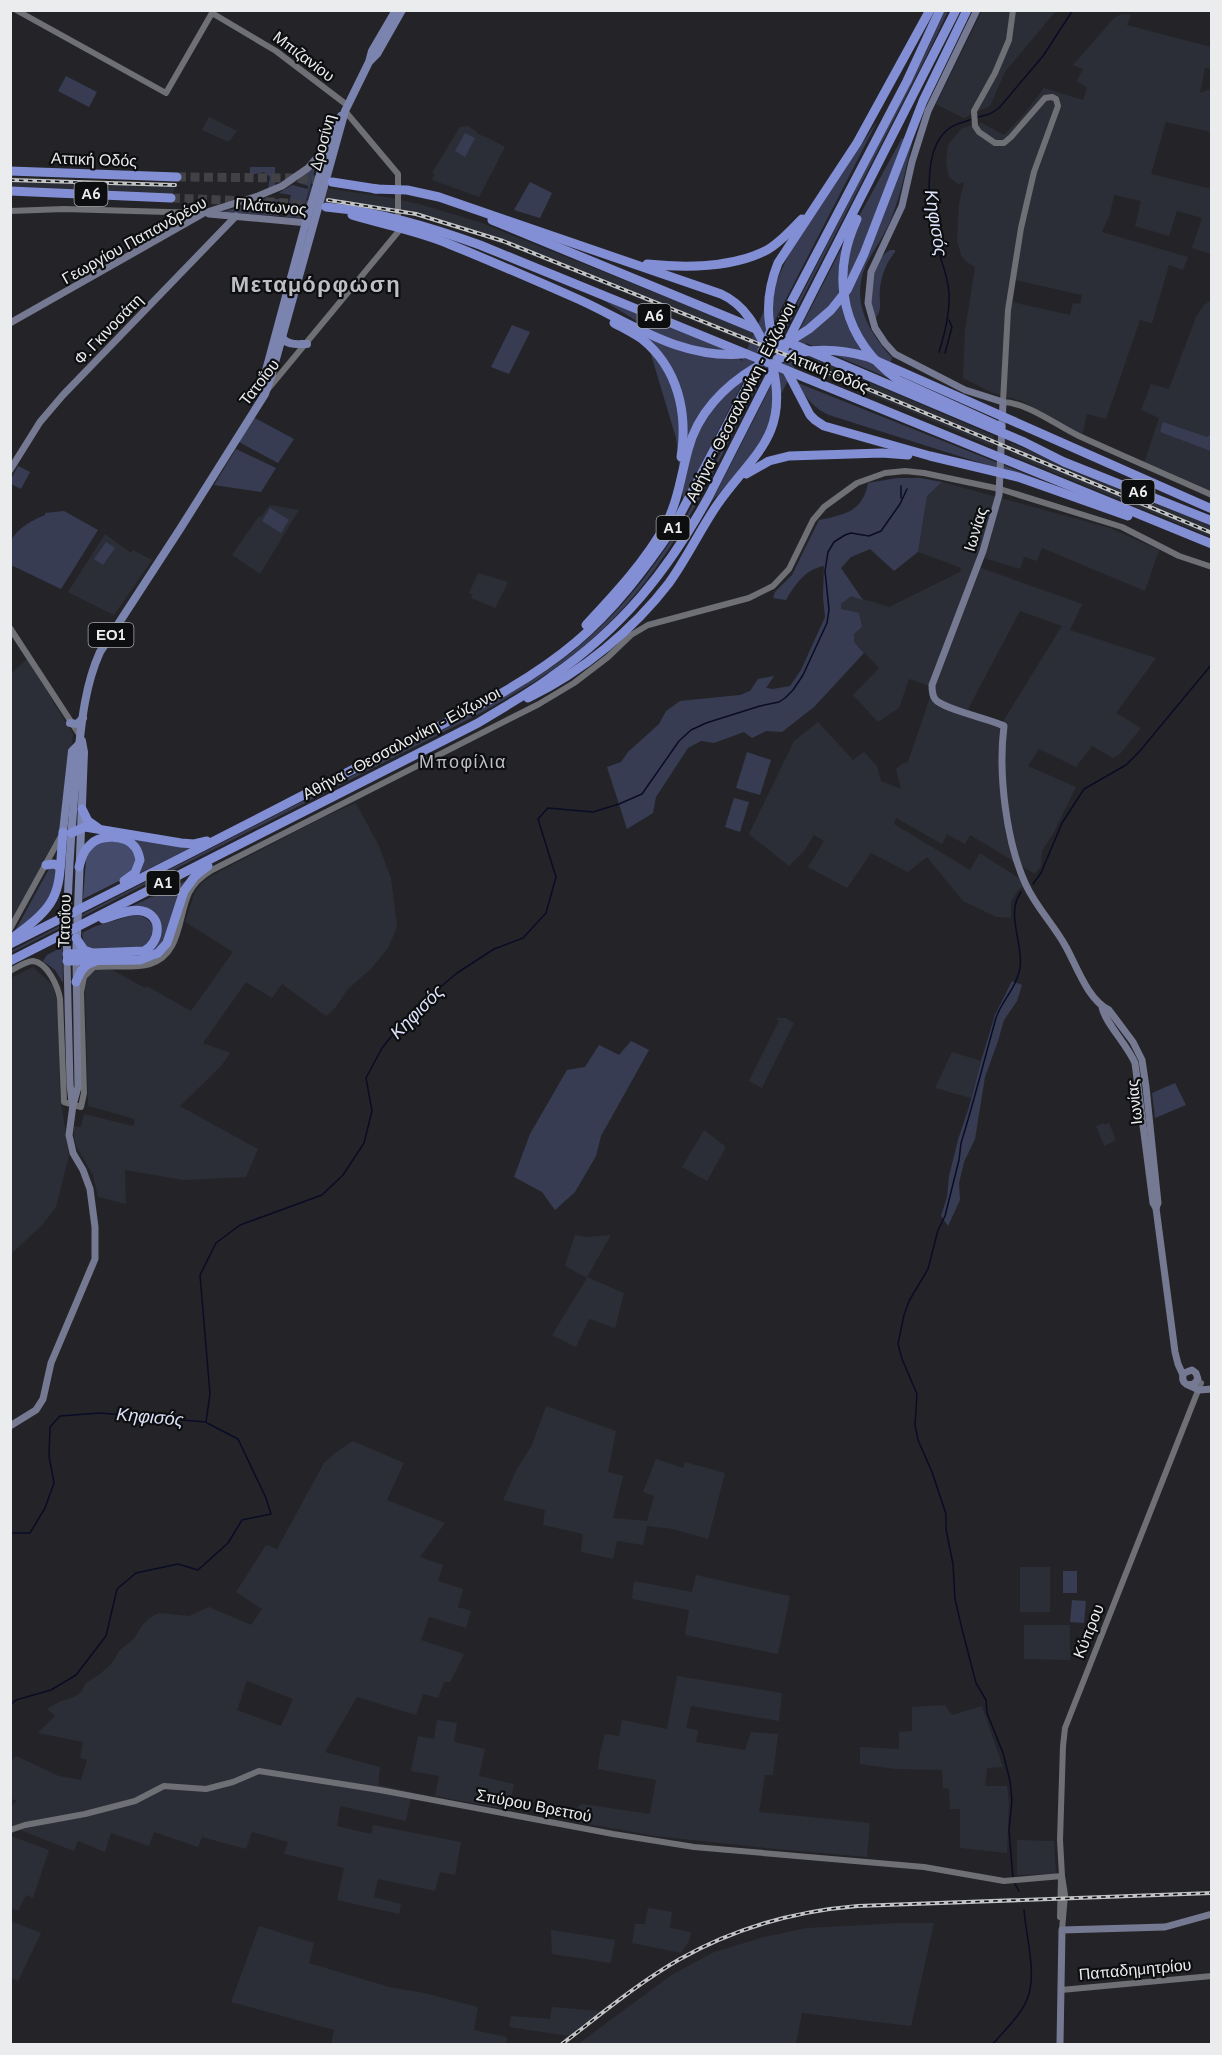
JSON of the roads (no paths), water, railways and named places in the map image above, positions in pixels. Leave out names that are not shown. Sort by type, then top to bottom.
[{"type":"highway","points":[[930,10],[857,143],[778,263],[768,298],[772,335],[785,366],[810,415],[818,423],[840,432],[1017,477],[1132,517],[1167,526]]},
{"type":"highway","name":"Αθήνα - Θεσσαλονίκη - Εύζωνοι","points":[[10,944],[478,705],[557,658],[605,615],[656,553],[673,528],[907,81],[939,10]]},
{"type":"highway","name":"Αθήνα - Θεσσαλονίκη - Εύζωνοι","points":[[10,961],[478,723],[568,665],[627,613],[649,588],[686,538],[956,10]]},
{"type":"highway","points":[[546,285],[660,339],[697,352],[736,355],[756,352],[780,346],[809,329],[831,310],[847,290],[860,264],[923,100],[967,10]]},
{"type":"highway","points":[[881,158],[876,178],[854,225],[842,274],[846,307],[858,336],[877,362],[898,380],[998,425],[1024,442]]},
{"type":"highway","name":"Αττική Οδός","points":[[10,171],[177,177]]},
{"type":"highway","name":"Αττική Οδός","points":[[332,182],[411,195],[492,220],[1024,442],[1064,462],[1212,521]]},
{"type":"highway","points":[[374,189],[407,190],[439,197],[721,294],[737,303],[746,312],[773,366],[777,389],[776,411],[767,440],[712,511],[669,582],[634,622],[567,676],[540,693],[478,723]]},
{"type":"highway","name":"Α6","points":[[10,191],[171,198]]},
{"type":"highway","name":"Αττική Οδός","points":[[546,285],[422,234],[326,207],[417,223],[480,245],[1212,544]]},
{"type":"highway","points":[[631,263],[684,266],[728,262],[751,257],[780,241],[815,207]]},
{"type":"highway","points":[[546,285],[640,338],[652,348],[675,382],[683,411],[684,435],[673,505]]},
{"type":"highway","points":[[557,658],[562,648],[602,608],[666,524],[676,500],[691,441],[705,412],[720,394],[743,375],[774,359],[813,351],[842,351],[885,364],[1212,509]]},
{"type":"highway","points":[[737,480],[769,462],[789,456],[882,453],[930,456]]},
{"type":"highway","points":[[82,809],[88,821],[100,829]]},
{"type":"highway","points":[[10,940],[35,922],[53,902],[57,892],[67,832],[81,828],[100,829],[187,844],[229,834]]},
{"type":"highway","points":[[79,867],[88,846],[96,840],[121,839],[132,843],[140,860],[138,869],[104,897]]},
{"type":"highway","points":[[72,957],[140,960],[158,953],[167,943],[189,883],[202,869],[239,844]]},
{"type":"highway","points":[[46,865],[54,864],[60,867]]},
{"type":"highway","points":[[76,982],[84,967],[97,957],[144,951],[156,941],[158,931],[157,925],[149,914],[137,910],[87,923]]},
{"type":"highway","points":[[76,938],[84,950],[97,957]]},
{"type":"main road","name":"ΕΟ1","points":[[346,108],[369,62],[372,51],[396,10]]},
{"type":"main road","name":"ΕΟ1","points":[[369,62],[377,54],[402,10]]},
{"type":"main road","points":[[977,10],[928,111],[912,162],[902,206],[871,272],[868,303],[876,328],[895,354],[966,390],[1003,402]]},
{"type":"main road","name":"Δροσίνη","points":[[326,169],[329,143],[334,127],[346,108]]},
{"type":"main road","name":"Δροσίνη","points":[[265,394],[265,374],[346,108]]},
{"type":"main road","name":"Γεωργίου Παπανδρέου","points":[[10,323],[204,213],[282,186],[308,168],[329,143]]},
{"type":"main road","name":"Πλάτωνος","points":[[204,213],[310,222]]},
{"type":"main road","name":"Φ. Γκινοσάτη","points":[[10,470],[40,422],[63,395],[236,216]]},
{"type":"main road","name":"Δροσίνη","points":[[265,394],[310,222]]},
{"type":"main road","points":[[281,337],[291,345],[307,344]]},
{"type":"main road","name":"Τατοΐου","points":[[10,1426],[36,1410],[43,1399],[51,1363],[95,1259],[95,1227],[90,1188],[83,1170],[72,1153],[69,1135],[72,1105],[78,1087],[76,982],[67,943],[67,832],[72,752],[80,740],[91,676],[100,652],[265,394]]},
{"type":"main road","name":"Ιωνίας","points":[[1003,402],[1000,487],[983,551],[932,685],[934,697],[941,704],[1004,726],[1004,781],[1010,840],[1014,856],[1031,895],[1052,922],[1080,977],[1132,1055],[1137,1071],[1153,1203],[1156,1208],[1176,1357],[1183,1381],[1196,1387]]},
{"type":"main road","points":[[70,723],[77,723],[83,718]]},
{"type":"main road","name":"Τατοΐου","points":[[72,1105],[69,1084],[72,957],[76,938],[84,752],[80,740]]},
{"type":"main road","points":[[1176,1357],[1195,1373],[1196,1387]]},
{"type":"main road","points":[[1183,1375],[1187,1370],[1195,1373]]},
{"type":"main road","points":[[1195,1373],[1196,1387]]},
{"type":"main road","points":[[1196,1387],[1212,1387]]},
{"type":"main road","points":[[1060,2044],[1062,1930],[1166,1927],[1212,1914]]},
{"type":"street","name":"Μπιζανίου","points":[[16,10],[166,93],[212,13],[276,51],[346,108]]},
{"type":"street","name":"Ιωνίας","points":[[1003,402],[1010,299],[1022,221],[1034,172],[1058,102],[1052,97],[1045,98],[1004,143],[995,143],[979,132],[974,120],[974,111],[995,73],[1009,40],[1013,10]]},
{"type":"street","name":"Τατοΐου","points":[[265,394],[398,232],[398,174],[346,108]]},
{"type":"street","name":"Πλάτωνος","points":[[10,212],[64,209],[204,213]]},
{"type":"street","points":[[1003,402],[1014,402],[1080,436],[1212,495]]},
{"type":"street","points":[[10,971],[29,962],[35,962],[50,974],[56,984],[60,999],[64,1102],[81,1107],[84,1097],[82,984],[88,971],[98,967],[144,965],[159,960],[171,948],[188,895],[202,877],[539,704],[583,676],[631,635],[648,625],[749,598],[773,586],[789,569],[819,512],[835,497],[863,480],[885,473],[911,472],[1000,487],[1122,528],[1179,556],[1212,567]]},
{"type":"street","points":[[10,628],[80,740]]},
{"type":"street","points":[[10,929],[67,832]]},
{"type":"street","name":"Κύπρου","points":[[1062,1930],[1065,1918],[1065,1895],[1060,1840],[1063,1746],[1067,1719],[1192,1405],[1196,1387]]},
{"type":"street","name":"Σπύρου Βρεττού","points":[[10,1830],[135,1801],[164,1786],[206,1789],[233,1782],[260,1771],[380,1790],[646,1840],[734,1851],[924,1867],[1004,1881],[1062,1876]]},
{"type":"street","name":"Παπαδημητρίου","points":[[1061,1990],[1212,1976]]},
{"type":"waterway","name":"Κηφισός","points":[[978,117],[990,114],[999,108],[1043,56],[1073,10]]},
{"type":"waterway","name":"Κηφισός","points":[[939,352],[948,316],[949,293],[932,223],[929,196],[930,168],[937,143],[944,133],[954,126],[973,119]]},
{"type":"waterway","name":"Κηφισός","points":[[945,353],[952,327],[949,320]]},
{"type":"waterway","name":"Κηφισός","points":[[901,486],[901,498]]},
{"type":"waterway","name":"Κηφισός","points":[[10,1533],[30,1533],[45,1508],[54,1483],[49,1456],[50,1427],[60,1416],[100,1413],[206,1422],[210,1394],[200,1275],[216,1243],[240,1225],[322,1195],[343,1175],[364,1143],[372,1111],[366,1078],[382,1048],[410,1013],[457,973],[494,949],[523,938],[546,913],[556,877],[538,819],[548,808],[593,812],[642,794],[679,741],[691,730],[706,723],[779,702],[793,690],[803,675],[827,623],[829,610],[825,571],[828,552],[834,542],[845,535],[851,533],[869,536],[881,531],[900,504],[907,489]]},
{"type":"waterway","points":[[1033,884],[1041,873],[1062,823],[1084,789],[1126,765],[1212,664]]},
{"type":"waterway","points":[[1013,1879],[1009,1830],[1012,1800],[1010,1781],[1003,1753],[987,1713],[986,1700],[976,1683],[962,1629],[955,1599],[946,1514],[918,1440],[915,1425],[917,1394],[898,1344],[909,1301],[928,1269],[938,1230],[945,1216],[961,1143],[996,1018],[1020,968],[1015,910],[1021,892]]},
{"type":"waterway","points":[[10,1705],[16,1700],[51,1690],[76,1675],[106,1636],[117,1589],[136,1573],[178,1564],[198,1570],[228,1543],[242,1520],[271,1514],[266,1498],[238,1439],[207,1423]]},
{"type":"waterway","points":[[1015,1884],[1019,1891]]},
{"type":"waterway","points":[[993,2044],[1018,2014],[1029,1994],[1031,1958],[1024,1910]]},
{"type":"tunnel","points":[[177,177],[294,178],[327,181]]},
{"type":"tunnel","points":[[171,198],[319,206]]},
{"type":"railway","points":[[10,180],[175,185]]},
{"type":"railway","points":[[328,200],[416,214],[503,241],[801,361],[1212,533]]},
{"type":"railway","points":[[562,2044],[634,1989],[680,1959],[722,1938],[789,1917],[858,1906],[1212,1893]]},
{"type":"district","name":"Μεταμόρφωση","points":[[316,284]]},
{"type":"district","name":"Μποφίλια","points":[[463,762]]}]
